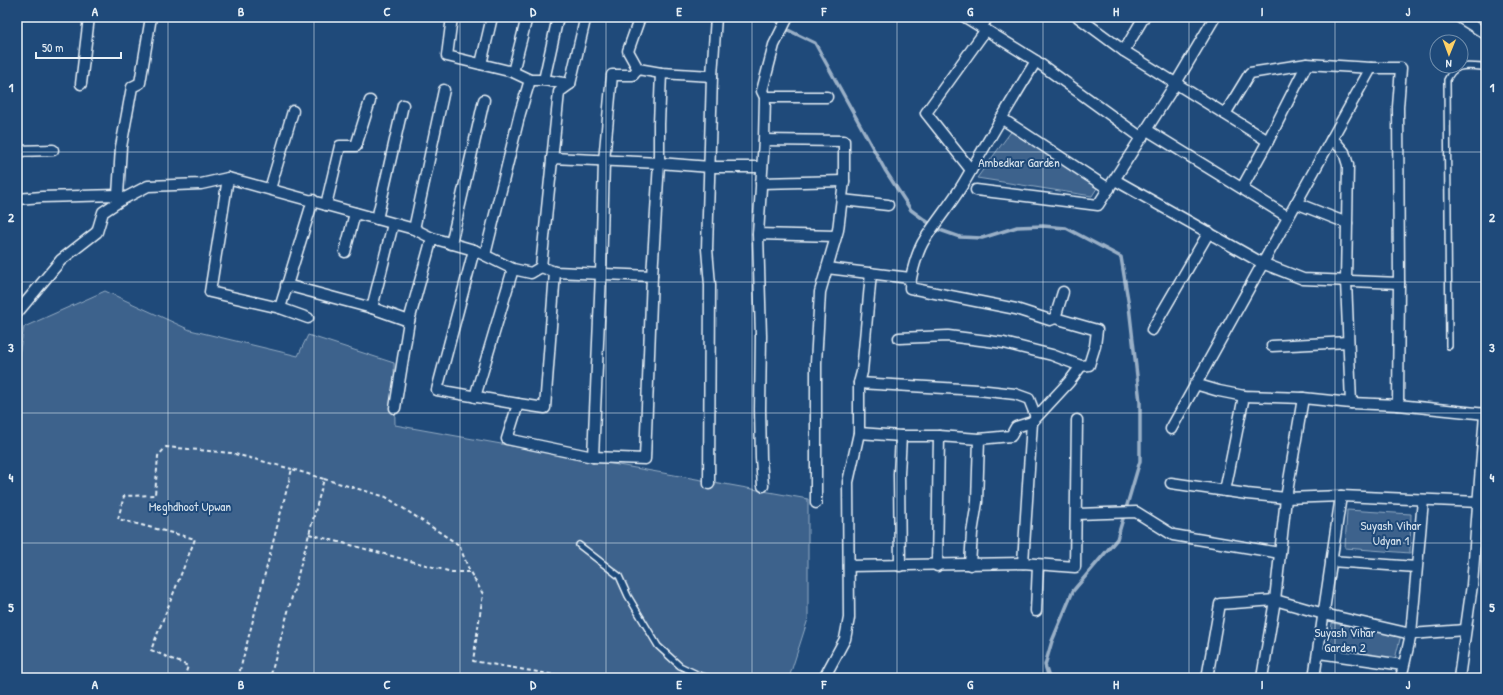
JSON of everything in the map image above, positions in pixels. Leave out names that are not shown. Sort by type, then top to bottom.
[{"type":"street","points":[[81,84],[89,17]]},
{"type":"street","points":[[120,198],[121,147],[132,88],[140,84],[151,17]]},
{"type":"street","points":[[452,17],[446,56],[513,72],[530,80],[544,80],[570,84]]},
{"type":"street","points":[[481,64],[492,17]]},
{"type":"street","points":[[513,72],[526,17]]},
{"type":"street","points":[[544,80],[558,17]]},
{"type":"street","points":[[638,70],[628,51],[640,17]]},
{"type":"street","points":[[709,484],[710,285],[707,249],[712,76],[716,17]]},
{"type":"street","points":[[763,486],[761,451],[761,336],[758,234],[764,140],[765,97],[762,91],[774,45],[788,17]]},
{"type":"street","points":[[965,17],[1036,61],[1144,134],[1242,188],[1288,217]]},
{"type":"street","points":[[971,170],[926,112],[983,29],[988,17]]},
{"type":"street","points":[[1078,17],[1124,50],[1268,141]]},
{"type":"street","points":[[1124,50],[1144,17]]},
{"type":"street","points":[[976,190],[1095,205],[1100,203],[1176,83],[1215,17]]},
{"type":"street","points":[[1459,17],[1486,34]]},
{"type":"street","points":[[541,267],[559,92],[570,84],[582,18]]},
{"type":"street","points":[[899,338],[948,336],[1004,343],[1052,355],[1081,366],[1089,365],[1095,346],[1097,330],[1055,318],[1050,320],[1016,310],[910,288],[910,278],[924,240],[943,215],[1036,61]]},
{"type":"street","points":[[1225,114],[1250,73],[1307,64],[1371,68],[1402,68],[1398,107],[1400,283],[1398,405]]},
{"type":"street","points":[[1242,188],[1268,141],[1307,64]]},
{"type":"street","points":[[1171,429],[1371,68]]},
{"type":"street","points":[[638,70],[661,74],[712,76]]},
{"type":"street","points":[[593,457],[604,161],[612,75],[633,75],[638,70]]},
{"type":"street","points":[[518,404],[507,439],[593,457],[645,459],[652,276],[659,163],[661,74]]},
{"type":"street","points":[[485,255],[520,113],[530,80]]},
{"type":"street","points":[[414,229],[444,90]]},
{"type":"street","points":[[765,97],[827,97]]},
{"type":"street","points":[[451,244],[484,100]]},
{"type":"street","points":[[326,205],[340,146],[356,146],[370,101]]},
{"type":"street","points":[[377,219],[403,105]]},
{"type":"street","points":[[270,189],[293,111]]},
{"type":"street","points":[[1001,118],[1109,190]]},
{"type":"street","points":[[1332,138],[1344,152],[1348,165],[1346,281],[1351,403]]},
{"type":"street","points":[[764,140],[844,141],[844,180],[838,230],[820,292],[816,363],[816,503]]},
{"type":"street","points":[[17,151],[53,150]]},
{"type":"street","points":[[552,158],[710,167],[762,167]]},
{"type":"street","points":[[228,178],[210,292],[280,308],[308,318]]},
{"type":"street","points":[[17,313],[61,260],[98,232],[103,212],[120,198],[148,186],[201,184],[228,178],[313,200],[326,205],[414,229],[432,238],[474,250],[513,269],[531,273],[541,267]]},
{"type":"street","points":[[761,183],[844,180]]},
{"type":"street","points":[[1115,180],[1210,232],[1262,263],[1303,279],[1400,283]]},
{"type":"street","points":[[17,199],[42,197],[120,198]]},
{"type":"street","points":[[280,308],[313,200]]},
{"type":"street","points":[[842,200],[888,204]]},
{"type":"street","points":[[1296,203],[1347,223]]},
{"type":"street","points":[[344,252],[355,213]]},
{"type":"street","points":[[372,308],[393,224]]},
{"type":"street","points":[[1152,330],[1210,232]]},
{"type":"street","points":[[758,234],[836,236]]},
{"type":"street","points":[[395,408],[409,321],[432,238]]},
{"type":"street","points":[[474,250],[437,390],[545,408],[555,272]]},
{"type":"street","points":[[541,267],[555,272],[652,276]]},
{"type":"street","points":[[827,268],[910,278]]},
{"type":"street","points":[[475,397],[513,269]]},
{"type":"street","points":[[824,678],[845,639],[849,618],[848,482],[859,432],[859,383],[871,273]]},
{"type":"street","points":[[286,285],[372,308],[409,321]]},
{"type":"street","points":[[1055,318],[1063,292]]},
{"type":"street","points":[[1272,346],[1348,342]]},
{"type":"street","points":[[859,432],[901,436],[939,436],[979,439],[1011,436],[1016,427],[1034,420],[1069,382],[1081,366]]},
{"type":"street","points":[[859,383],[978,390],[1015,394],[1029,399],[1034,420],[1023,564]]},
{"type":"street","points":[[1195,384],[1244,396],[1303,398],[1351,403],[1398,405],[1486,414],[1472,585],[1459,678]]},
{"type":"street","points":[[1225,491],[1244,396]]},
{"type":"street","points":[[1262,678],[1275,600],[1286,498],[1303,398]]},
{"type":"street","points":[[849,566],[1023,564],[1075,567],[1077,514],[1077,420]]},
{"type":"street","points":[[900,566],[899,474],[901,436]]},
{"type":"street","points":[[937,566],[939,436]]},
{"type":"street","points":[[970,565],[976,502],[979,439]]},
{"type":"street","points":[[1171,483],[1286,498],[1341,496],[1479,502]]},
{"type":"street","points":[[1314,678],[1319,653],[1341,496]]},
{"type":"street","points":[[1401,678],[1411,634],[1423,500]]},
{"type":"street","points":[[1077,514],[1136,512],[1173,535],[1280,553]]},
{"type":"street","points":[[1332,560],[1416,567]]},
{"type":"street","points":[[1036,611],[1038,565]]},
{"type":"street","points":[[1207,678],[1220,604],[1275,600],[1324,614],[1411,634],[1465,630]]},
{"type":"street","points":[[1319,653],[1403,665]]},
{"type":"lane","points":[[1449,346],[1447,80],[1454,69],[1460,66],[1486,67]]},
{"type":"lane","points":[[579,545],[619,576],[628,596],[658,646],[680,666],[701,676],[710,678]]},
{"type":"path","points":[[184,678],[188,666],[151,650],[195,539],[118,519],[124,496],[155,495],[158,456],[166,447],[231,453],[292,469],[386,497],[459,545],[470,572],[483,594],[473,661],[573,678]]},
{"type":"path","points":[[238,678],[292,469]]},
{"type":"path","points":[[270,678],[324,479]]},
{"type":"path","points":[[309,534],[452,572],[470,572]]},
{"type":"green space","name":"Ambedkar Garden","points":[[1013,129],[1097,188],[1092,196],[977,178]]},
{"type":"green space","name":"Meghdhoot Upwan","points":[[105,291],[190,330],[298,356],[308,335],[394,363],[395,425],[808,499],[808,619],[789,678],[17,678],[17,365],[24,327]]},
{"type":"green space","name":"Suyash Vihar Udyan 1","points":[[1347,510],[1411,514],[1410,553],[1345,548]]},
{"type":"green space","name":"Suyash Vihar Garden 2","points":[[1332,623],[1401,635],[1395,659],[1329,650]]},
{"type":"waterway","points":[[772,17],[788,30],[815,43],[885,170],[911,210],[937,229],[960,237],[982,238],[1017,227],[1043,226],[1066,228],[1121,257],[1129,306],[1140,402],[1140,461],[1117,539],[1073,591],[1052,641],[1045,665],[1049,678]]}]
